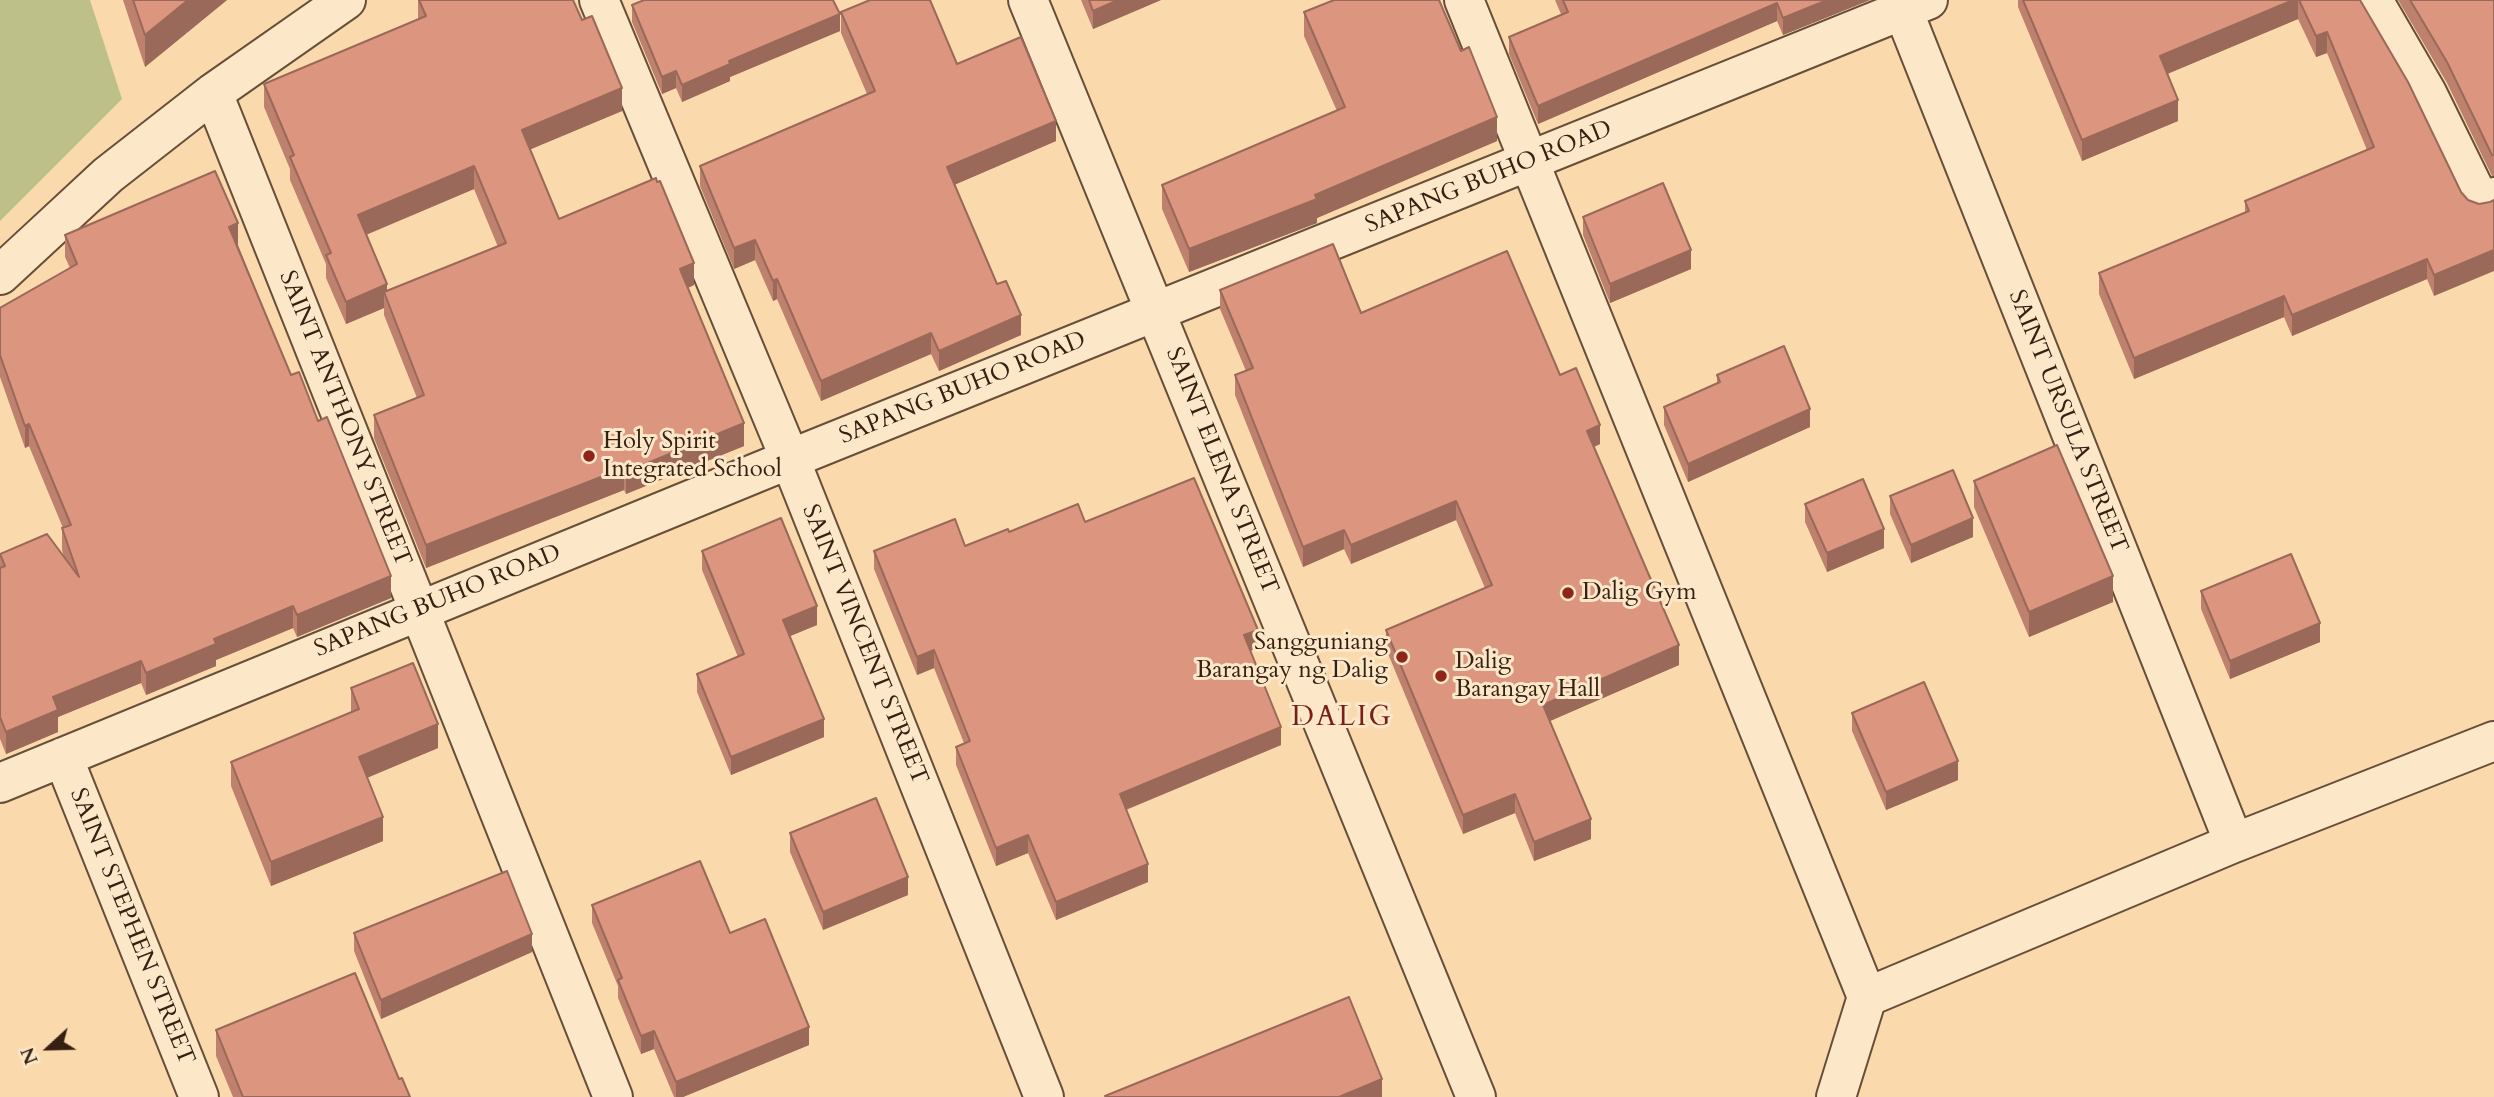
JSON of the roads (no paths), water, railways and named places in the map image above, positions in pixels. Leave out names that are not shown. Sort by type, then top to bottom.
[{"type":"street","points":[[0,275],[108,175],[213,93],[345,0]]},
{"type":"street","name":"SAINT VINCENT STREET","points":[[599,0],[790,459],[1044,1097]]},
{"type":"street","name":"SAINT ELENA STREET","points":[[1028,0],[1476,1097]]},
{"type":"street","points":[[1464,0],[1867,997],[1836,1097]]},
{"type":"street","points":[[2373,0],[2427,93],[2481,203],[2494,197]]},
{"type":"street","name":"SAPANG BUHO ROAD","points":[[0,783],[419,609],[1531,162],[1910,4]]},
{"type":"street","name":"SAINT URSULA STREET","points":[[1910,4],[2234,844]]},
{"type":"street","name":"SAINT ANTHONY STREET","points":[[213,93],[613,1097]]},
{"type":"street","points":[[1867,997],[2234,844],[2494,741]]},
{"type":"street","name":"SAINT STEPHEN STREET","points":[[63,757],[199,1097]]},
{"type":"place","name":"Holy Spirit Integrated School","points":[[589,456]]},
{"type":"place","name":"Dalig Gym","points":[[1568,593]]},
{"type":"place","name":"Sangguniang Barangay ng Dalig","points":[[1402,657]]},
{"type":"place","name":"Dalig Barangay Hall","points":[[1441,676]]},
{"type":"district","name":"DALIG","points":[[1342,719]]}]
